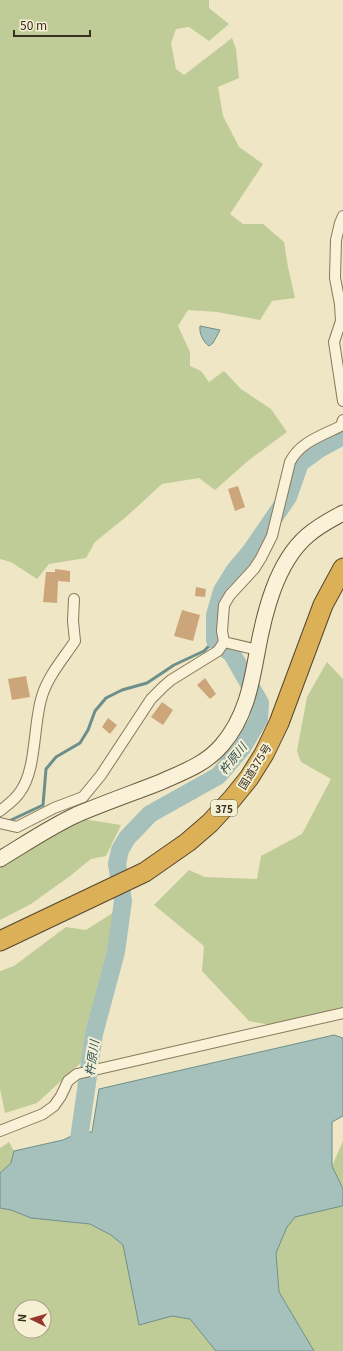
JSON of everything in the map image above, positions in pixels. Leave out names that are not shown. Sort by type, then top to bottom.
[{"type":"highway","name":"国道375号","points":[[0,941],[145,872],[193,837],[232,799],[249,778],[264,754],[279,722],[323,605],[343,568]]},
{"type":"street","points":[[343,216],[336,240],[335,278],[340,304],[341,321],[334,342],[343,401]]},
{"type":"street","points":[[0,823],[17,827],[54,808],[83,796],[101,775],[151,699],[162,687],[218,651],[224,642],[222,631],[224,605],[230,595],[254,569],[272,536],[290,462],[295,453],[306,443],[340,426],[343,420]]},
{"type":"street","points":[[0,858],[76,815],[192,769],[210,757],[222,746],[233,731],[245,708],[273,588],[281,571],[291,554],[306,536],[324,523],[343,513]]},
{"type":"street","points":[[0,811],[15,799],[22,791],[28,775],[38,710],[42,694],[52,674],[75,641],[73,621],[74,599]]},
{"type":"street","points":[[224,642],[258,650]]},
{"type":"street","points":[[0,1130],[43,1114],[54,1106],[68,1081],[77,1074],[343,1013]]},
{"type":"green space","points":[[0,0],[209,0],[209,8],[229,24],[209,41],[189,27],[176,29],[171,43],[176,69],[184,75],[232,38],[236,49],[239,78],[218,87],[223,116],[239,147],[263,164],[230,214],[243,224],[263,224],[284,242],[295,298],[272,301],[260,320],[217,312],[188,310],[178,326],[190,352],[190,366],[201,371],[209,382],[224,371],[241,389],[271,409],[287,432],[249,460],[215,490],[199,478],[162,484],[126,517],[95,542],[86,558],[49,564],[37,579],[11,562],[0,559]]},
{"type":"green space","points":[[327,662],[343,679],[343,1007],[271,1025],[249,1021],[202,971],[204,946],[154,905],[189,870],[205,877],[257,879],[261,856],[302,834],[331,779],[301,762],[297,751],[307,697]]},
{"type":"green space","points":[[83,819],[121,825],[106,856],[91,859],[31,904],[0,920],[0,866],[49,836]]},
{"type":"green space","points":[[117,910],[109,954],[84,1060],[37,1103],[5,1113],[0,1089],[0,971],[14,966],[66,927],[86,930]]},
{"type":"green space","points":[[343,1141],[343,1189],[332,1166]]},
{"type":"green space","points":[[9,1142],[14,1151],[11,1163],[0,1173],[0,1148]]},
{"type":"green space","points":[[343,1204],[343,1351],[314,1351],[279,1292],[276,1253],[287,1227],[295,1217],[342,1206]]},
{"type":"green space","points":[[0,1208],[11,1210],[31,1218],[90,1224],[111,1235],[123,1245],[139,1325],[172,1316],[191,1319],[216,1351],[0,1351]]},
{"type":"water","points":[[200,326],[220,330],[213,343],[209,346],[202,337]]},
{"type":"water","points":[[334,1035],[343,1038],[343,1116],[332,1122],[332,1166],[343,1189],[343,1204],[342,1206],[295,1217],[287,1227],[276,1253],[279,1292],[314,1351],[216,1351],[190,1319],[172,1316],[139,1325],[123,1245],[111,1235],[90,1224],[31,1218],[11,1210],[0,1208],[0,1173],[11,1163],[14,1151],[63,1140],[80,1132],[92,1132],[99,1089]]},
{"type":"building","points":[[238,486],[245,507],[235,511],[228,489]]},
{"type":"building","points":[[55,569],[70,571],[70,582],[58,581],[57,603],[43,602],[46,572],[55,572]]},
{"type":"building","points":[[196,587],[206,589],[205,597],[195,596]]},
{"type":"building","points":[[182,610],[200,615],[193,641],[174,636]]},
{"type":"building","points":[[26,676],[30,697],[12,700],[8,679]]},
{"type":"building","points":[[205,678],[216,694],[210,699],[197,685]]},
{"type":"building","points":[[162,702],[173,710],[163,725],[151,717]]},
{"type":"building","points":[[108,718],[117,725],[110,734],[102,727]]},
{"type":"waterway","name":"杵原川","points":[[79,1139],[94,1034],[116,952],[123,901],[117,864],[120,850],[127,838],[150,814],[218,776],[242,748],[259,719],[260,703],[232,654],[215,640],[215,615],[222,591],[235,570],[251,551],[288,497],[300,463],[319,449],[343,436]]},
{"type":"waterway","points":[[8,821],[43,805],[46,769],[56,757],[80,743],[88,730],[95,711],[106,698],[122,690],[147,683],[174,665],[204,651],[215,640]]}]
